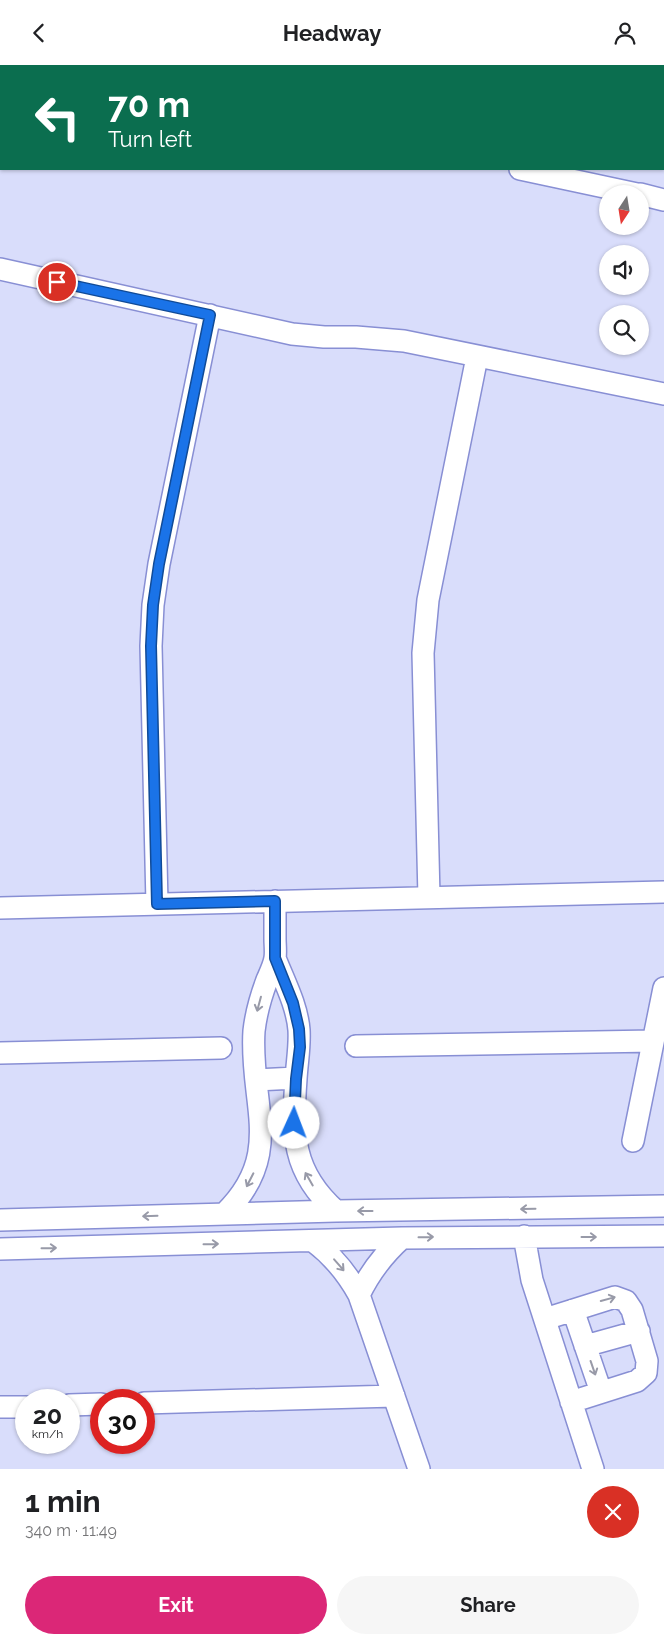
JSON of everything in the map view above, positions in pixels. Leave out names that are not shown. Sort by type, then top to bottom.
[{"type":"street","points":[[525,170],[599,186]]},
{"type":"street","points":[[649,197],[664,200]]},
{"type":"street","points":[[0,269],[292,334],[388,339],[664,395]]},
{"type":"street","points":[[157,904],[152,656],[153,605],[159,564],[210,315]]},
{"type":"street","points":[[429,897],[424,635],[428,600],[477,357]]},
{"type":"street","points":[[0,908],[664,892]]},
{"type":"street","points":[[224,1213],[236,1202],[246,1188],[254,1174],[259,1157],[261,1125],[254,1047],[256,1020],[263,992],[275,958],[275,901]]},
{"type":"street","points":[[275,958],[297,1016],[300,1047],[294,1123],[298,1155],[308,1178],[316,1190],[336,1211]]},
{"type":"street","points":[[633,1141],[664,988]]},
{"type":"street","points":[[356,1046],[653,1041]]},
{"type":"street","points":[[0,1053],[221,1047]]},
{"type":"street","points":[[256,1080],[296,1079]]},
{"type":"street","points":[[0,1220],[224,1213],[664,1206]]},
{"type":"street","points":[[524,1236],[532,1280],[593,1469]]},
{"type":"street","points":[[0,1249],[402,1238],[664,1236]]},
{"type":"street","points":[[359,1295],[365,1281],[381,1257],[402,1238]]},
{"type":"street","points":[[313,1241],[324,1249],[344,1270],[359,1295],[419,1469]]},
{"type":"street","points":[[545,1319],[615,1297],[621,1298],[630,1305],[639,1331],[647,1361],[646,1373],[637,1381],[571,1402]]},
{"type":"street","points":[[573,1310],[601,1392]]},
{"type":"street","points":[[585,1346],[639,1331]]},
{"type":"street","points":[[155,1403],[394,1396]]},
{"type":"street","points":[[0,1407],[15,1407]]},
{"type":"route","points":[[57,282],[210,315],[155,585],[151,625],[157,904],[275,901],[275,958],[293,1003],[299,1029],[300,1047],[294,1123]]}]
